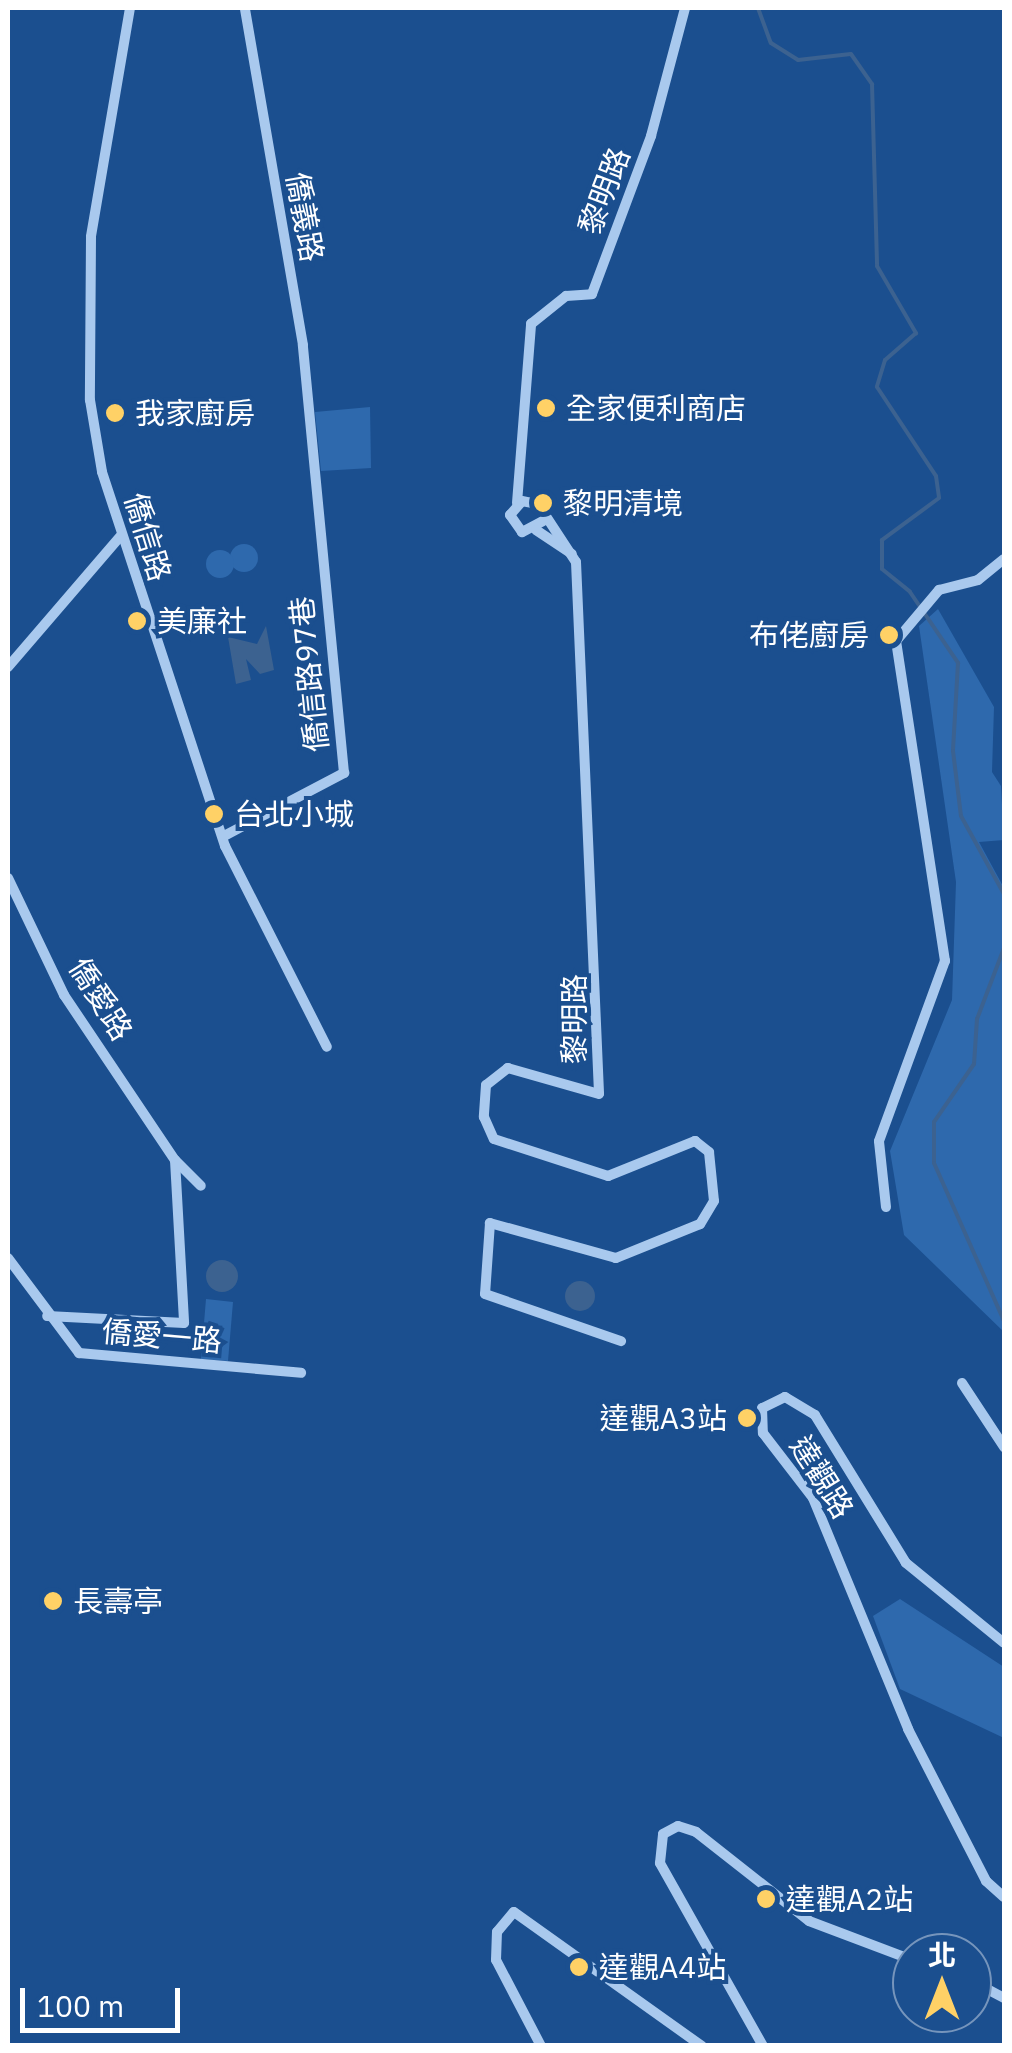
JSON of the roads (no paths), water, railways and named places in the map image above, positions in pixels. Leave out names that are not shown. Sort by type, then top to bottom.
[{"type":"street","name":"僑信路","points":[[130,8],[98,164],[89,330],[90,400],[120,537],[224,836],[327,1048]]},
{"type":"street","name":"僑義路","points":[[244,8],[303,345],[310,436]]},
{"type":"street","name":"黎明路","points":[[621,1342],[485,1294],[481,1248],[484,1229],[498,1220],[616,1258],[700,1224],[714,1201],[710,1152],[695,1141],[608,1176],[494,1140],[484,1118],[486,1085],[508,1068],[599,1094],[586,634],[572,554],[539,525],[522,501],[516,470],[530,324],[566,296],[592,294],[652,136],[685,8]]},
{"type":"street","name":"僑信路97巷","points":[[224,836],[344,773],[310,436]]},
{"type":"street","name":"黎明路","points":[[522,501],[514,528],[539,525]]},
{"type":"street","points":[[8,667],[120,537]]},
{"type":"street","points":[[886,1207],[879,1141],[945,961],[898,677],[896,642],[908,617],[938,590],[978,580],[1004,559]]},
{"type":"street","name":"僑愛路","points":[[8,878],[64,995],[168,1137],[175,1160]]},
{"type":"street","points":[[175,1160],[201,1186]]},
{"type":"street","points":[[46,1316],[184,1323],[175,1160]]},
{"type":"street","name":"僑愛一路","points":[[8,1258],[46,1316],[80,1353],[301,1373]]},
{"type":"street","points":[[962,1384],[1004,1447]]},
{"type":"street","name":"達觀路","points":[[1004,1643],[906,1563],[815,1415],[785,1396],[762,1408],[764,1434],[812,1498],[908,1729],[986,1880],[1004,1897]]},
{"type":"street","points":[[763,2046],[660,1863],[663,1834],[678,1826],[696,1832],[809,1921],[892,1952]]},
{"type":"street","points":[[541,2046],[496,1960],[497,1932],[514,1912],[702,2046]]},
{"type":"waterway","points":[[758,8],[771,43],[798,60],[851,54],[872,84],[877,266],[916,333],[885,360],[877,387],[936,476],[939,498],[882,540],[882,569],[910,592],[958,663],[953,751],[961,816],[1004,894]]},
{"type":"waterway","points":[[1004,948],[977,1019],[974,1064],[934,1122],[934,1163],[1004,1321]]},
{"type":"place","name":"全家便利商店","points":[[546,408]]},
{"type":"place","name":"我家廚房","points":[[115,413]]},
{"type":"place","name":"黎明清境","points":[[543,503]]},
{"type":"place","name":"美廉社","points":[[137,621]]},
{"type":"place","name":"布佬廚房","points":[[889,635]]},
{"type":"place","name":"台北小城","points":[[214,814]]},
{"type":"place","name":"達觀A3站","points":[[747,1418]]},
{"type":"place","name":"長壽亭","points":[[53,1601]]},
{"type":"place","name":"達觀A2站","points":[[766,1899]]},
{"type":"place","name":"達觀A4站","points":[[579,1967]]}]
